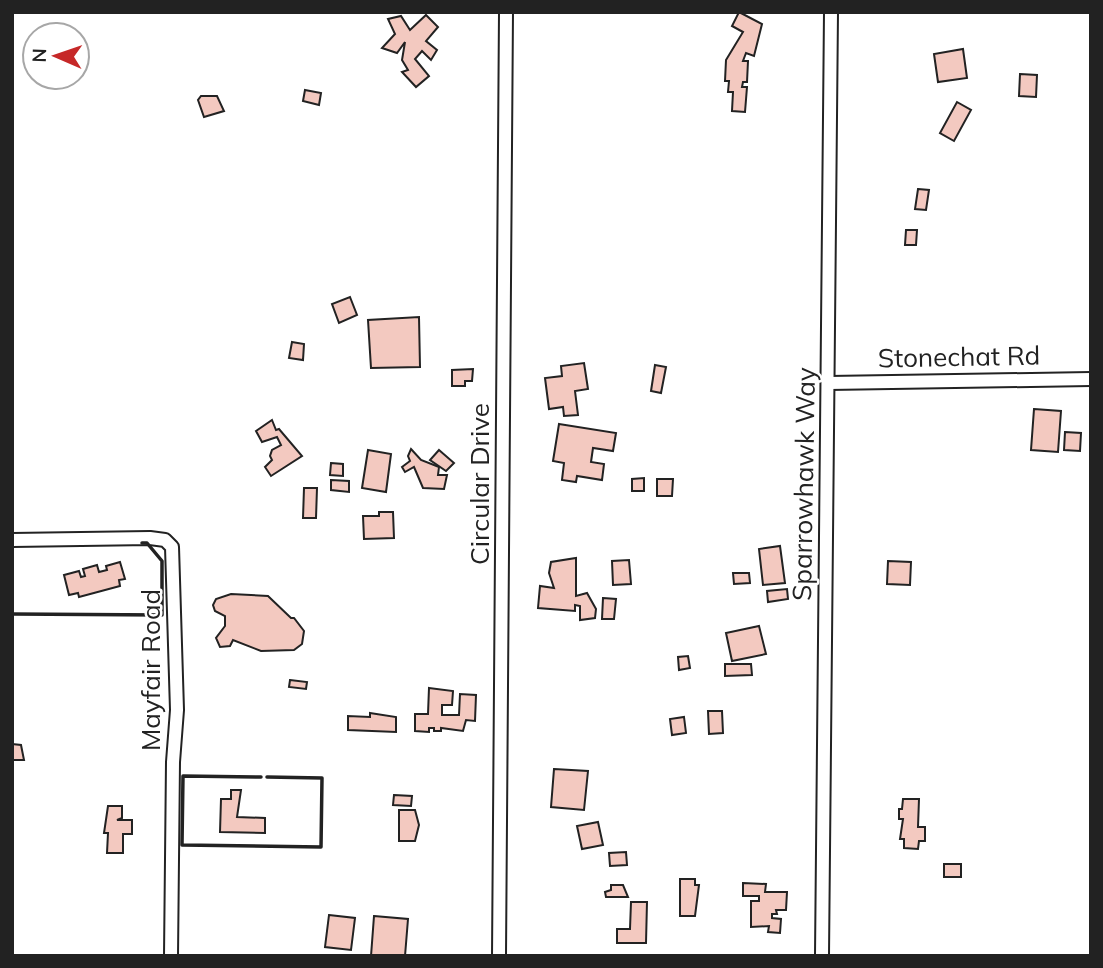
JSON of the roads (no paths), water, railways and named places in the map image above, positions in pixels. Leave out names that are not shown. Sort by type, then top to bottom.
[{"type":"street","name":"Circular Drive","points":[[499,956],[506,12]]},
{"type":"street","name":"Sparrowhawk Way","points":[[822,956],[831,12]]},
{"type":"street","name":"Stonechat Rd","points":[[829,383],[1091,379]]},
{"type":"street","name":"Mayfair Road","points":[[12,540],[150,538],[165,540],[172,547],[177,710],[173,762],[172,956]]}]
